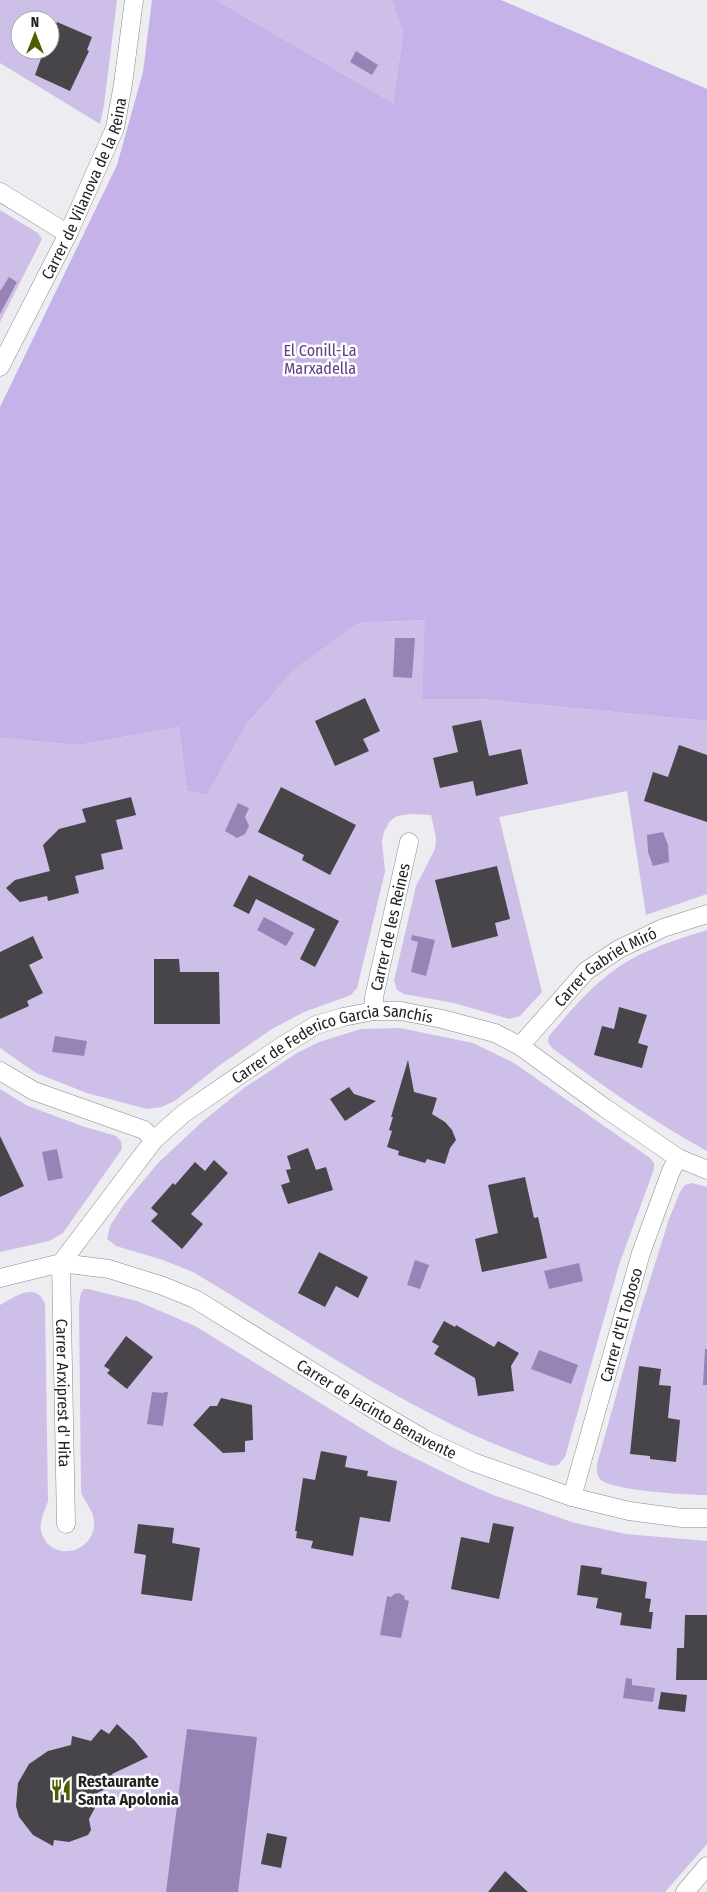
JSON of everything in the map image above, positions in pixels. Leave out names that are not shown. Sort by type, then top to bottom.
[{"type":"street","name":"Carrer de Vilanova de la Reina","points":[[0,367],[68,234],[115,128],[134,0]]},
{"type":"street","points":[[0,192],[68,234]]},
{"type":"street","name":"Carrer de les Reines","points":[[374,1011],[374,997],[409,842]]},
{"type":"street","name":"Carrer Gabriel Miró","points":[[520,1046],[586,971],[619,949],[645,936],[663,928],[707,914]]},
{"type":"street","name":"Carrer de Federico Garcia Sanchís","points":[[61,1263],[154,1140],[183,1114],[278,1048],[316,1025],[374,1011],[401,1012],[442,1019],[495,1033],[520,1046],[678,1158],[707,1170]]},
{"type":"street","points":[[0,1071],[34,1091],[144,1130],[154,1140]]},
{"type":"street","name":"Carrer d'El Toboso","points":[[572,1497],[641,1253],[671,1170],[678,1158]]},
{"type":"street","points":[[0,1278],[61,1263]]},
{"type":"street","name":"Carrer de Jacinto Benavente","points":[[61,1263],[109,1269],[164,1286],[195,1300],[426,1440],[473,1462],[572,1497],[628,1511],[682,1518],[707,1518]]},
{"type":"street","name":"Carrer Arxiprest d' Hita","points":[[61,1263],[66,1524]]},
{"type":"street","points":[[685,1892],[707,1866]]},
{"type":"shaded area","points":[[0,0],[117,0],[100,124],[0,63]]},
{"type":"shaded area","points":[[216,0],[392,0],[403,34],[393,103]]},
{"type":"shaded area","points":[[356,51],[378,65],[372,75],[350,62]]},
{"type":"shaded area","points":[[0,210],[38,233],[42,239],[0,322]]},
{"type":"shaded area","points":[[9,277],[17,282],[0,314],[0,291]]},
{"type":"shaded area","points":[[426,620],[422,699],[481,699],[707,721],[707,894],[646,915],[627,791],[499,817],[542,992],[520,1016],[509,1019],[454,1003],[404,994],[397,990],[394,981],[416,886],[435,849],[436,838],[431,815],[412,814],[397,816],[390,821],[384,832],[382,841],[385,872],[357,988],[351,995],[304,1012],[272,1029],[220,1065],[176,1100],[162,1107],[147,1109],[87,1093],[36,1073],[0,1048],[0,738],[79,745],[179,727],[187,791],[207,795],[246,725],[291,673],[303,663],[359,623]]},
{"type":"shaded area","points":[[395,638],[415,638],[412,678],[393,677]]},
{"type":"shaded area","points":[[238,803],[249,808],[245,817],[249,826],[245,834],[237,838],[225,831]]},
{"type":"shaded area","points":[[663,832],[668,845],[669,862],[653,866],[648,852],[647,835]]},
{"type":"shaded area","points":[[264,917],[294,933],[286,946],[257,930]]},
{"type":"shaded area","points":[[707,930],[707,1151],[628,1102],[552,1048],[548,1042],[549,1036],[580,1001],[614,970],[649,950]]},
{"type":"shaded area","points":[[412,935],[435,940],[426,976],[411,972],[418,942],[411,940]]},
{"type":"shaded area","points":[[400,1028],[473,1043],[514,1063],[650,1158],[654,1163],[654,1169],[619,1265],[565,1457],[558,1465],[552,1466],[523,1455],[479,1438],[451,1424],[375,1383],[193,1272],[163,1260],[116,1246],[107,1239],[110,1226],[124,1204],[158,1163],[203,1121],[244,1088],[297,1053],[319,1042],[361,1029]]},
{"type":"shaded area","points":[[55,1036],[87,1041],[84,1056],[52,1052]]},
{"type":"shaded area","points":[[0,1089],[28,1106],[116,1136],[121,1141],[122,1149],[63,1233],[49,1241],[0,1252]]},
{"type":"shaded area","points":[[57,1149],[63,1178],[48,1181],[42,1152]]},
{"type":"shaded area","points":[[692,1183],[707,1187],[707,1495],[651,1492],[619,1487],[600,1479],[597,1464],[637,1321],[669,1219],[680,1192],[685,1185]]},
{"type":"shaded area","points":[[415,1260],[429,1265],[420,1289],[407,1285]]},
{"type":"shaded area","points":[[579,1263],[583,1281],[549,1289],[544,1271]]},
{"type":"shaded area","points":[[84,1289],[137,1301],[195,1326],[390,1446],[493,1495],[575,1523],[626,1534],[707,1541],[707,1844],[665,1892],[0,1892],[0,1305],[18,1295],[31,1292],[41,1297],[45,1304],[48,1501],[42,1519],[41,1531],[46,1541],[53,1548],[62,1551],[72,1551],[88,1541],[93,1532],[94,1520],[92,1512],[81,1492],[79,1305],[81,1293]]},
{"type":"shaded area","points":[[705,1349],[707,1349],[707,1385],[703,1385]]},
{"type":"shaded area","points":[[539,1350],[578,1365],[571,1384],[531,1369]]},
{"type":"shaded area","points":[[152,1392],[168,1392],[163,1426],[147,1424]]},
{"type":"shaded area","points":[[399,1593],[404,1596],[405,1600],[409,1601],[401,1638],[380,1635],[387,1596],[391,1597]]},
{"type":"shaded area","points":[[626,1678],[632,1679],[632,1685],[655,1688],[653,1702],[623,1698]]},
{"type":"shaded area","points":[[187,1729],[257,1737],[238,1892],[166,1892]]},
{"type":"green space","name":"El Conill-La Marxadella","points":[[152,0],[216,0],[393,103],[403,34],[392,0],[501,0],[707,89],[707,721],[481,699],[422,699],[425,620],[359,623],[303,663],[291,673],[246,725],[207,795],[187,791],[179,727],[79,745],[0,738],[0,407],[117,165],[143,72]]},
{"type":"building","points":[[60,23],[92,37],[87,50],[89,51],[70,91],[35,75],[40,60],[60,60]]},
{"type":"building","points":[[365,698],[380,731],[363,739],[369,751],[335,766],[315,721]]},
{"type":"building","points":[[481,720],[489,756],[521,749],[528,784],[476,796],[473,781],[440,788],[433,758],[458,752],[452,726]]},
{"type":"building","points":[[679,745],[707,755],[707,822],[644,801],[653,772],[668,777]]},
{"type":"building","points":[[281,787],[356,825],[330,875],[302,860],[304,855],[258,832]]},
{"type":"building","points":[[131,797],[136,815],[116,820],[123,849],[101,854],[104,869],[75,876],[79,893],[48,901],[47,896],[20,902],[6,888],[15,880],[50,871],[43,845],[59,829],[86,822],[82,809]]},
{"type":"building","points":[[497,866],[510,919],[495,923],[498,936],[452,948],[435,880]]},
{"type":"building","points":[[249,875],[339,921],[315,967],[300,959],[315,929],[256,899],[249,914],[233,906]]},
{"type":"building","points":[[33,936],[43,958],[29,965],[43,993],[27,1001],[29,1006],[0,1019],[0,952]]},
{"type":"building","points":[[154,959],[179,959],[180,972],[219,972],[220,1024],[154,1024]]},
{"type":"building","points":[[619,1007],[647,1015],[638,1043],[648,1046],[642,1068],[594,1055],[602,1026],[614,1029]]},
{"type":"building","points":[[408,1060],[414,1092],[437,1098],[432,1114],[445,1122],[452,1130],[456,1140],[450,1148],[445,1164],[427,1159],[425,1163],[398,1155],[399,1151],[387,1147],[392,1131],[389,1130],[393,1117],[391,1117]]},
{"type":"building","points":[[349,1087],[354,1094],[376,1101],[345,1121],[330,1099]]},
{"type":"building","points":[[0,1136],[24,1186],[0,1197]]},
{"type":"building","points":[[308,1148],[316,1170],[326,1167],[333,1190],[288,1204],[281,1185],[290,1182],[286,1170],[291,1169],[287,1156]]},
{"type":"building","points":[[214,1160],[228,1173],[191,1214],[203,1224],[182,1249],[151,1221],[158,1214],[151,1208],[195,1162],[205,1171]]},
{"type":"building","points":[[525,1177],[534,1218],[538,1217],[547,1258],[482,1272],[475,1239],[498,1233],[488,1185]]},
{"type":"building","points":[[319,1252],[368,1277],[358,1298],[336,1286],[325,1307],[298,1293]]},
{"type":"building","points":[[444,1321],[455,1327],[456,1325],[494,1347],[498,1341],[519,1353],[511,1366],[514,1391],[478,1396],[475,1378],[434,1354],[439,1346],[432,1342]]},
{"type":"building","points":[[126,1336],[153,1357],[127,1389],[107,1373],[110,1370],[104,1366]]},
{"type":"building","points":[[639,1366],[661,1369],[659,1385],[671,1386],[668,1418],[680,1420],[676,1462],[630,1454]]},
{"type":"building","points":[[221,1398],[252,1405],[253,1440],[245,1441],[245,1452],[223,1453],[193,1425],[210,1406],[217,1406]]},
{"type":"building","points":[[321,1451],[347,1456],[345,1467],[368,1471],[367,1476],[397,1481],[390,1522],[360,1517],[353,1556],[311,1548],[313,1541],[296,1538],[297,1531],[295,1531],[303,1478],[315,1480]]},
{"type":"building","points":[[493,1523],[514,1527],[499,1599],[451,1589],[461,1537],[489,1543]]},
{"type":"building","points":[[138,1524],[174,1528],[172,1543],[200,1548],[192,1601],[141,1594],[146,1555],[134,1553]]},
{"type":"building","points":[[581,1565],[602,1568],[601,1574],[647,1582],[645,1598],[651,1599],[649,1612],[653,1612],[651,1629],[620,1625],[622,1613],[596,1608],[598,1598],[577,1595]]},
{"type":"building","points":[[685,1615],[707,1615],[707,1680],[676,1680],[677,1648],[684,1648]]},
{"type":"building","points":[[661,1692],[687,1695],[685,1712],[658,1709]]},
{"type":"building","points":[[117,1724],[148,1757],[112,1774],[116,1784],[97,1793],[96,1806],[89,1819],[91,1830],[88,1835],[69,1842],[54,1840],[53,1846],[33,1835],[19,1817],[16,1806],[18,1783],[29,1764],[48,1751],[71,1745],[72,1736],[91,1741],[101,1729],[109,1734]]},
{"type":"building","points":[[267,1833],[287,1837],[281,1868],[261,1864]]},
{"type":"building","points":[[505,1871],[528,1892],[488,1892]]},
{"type":"place","name":"Restaurante Santa Apolonia","points":[[61,1790]]}]
